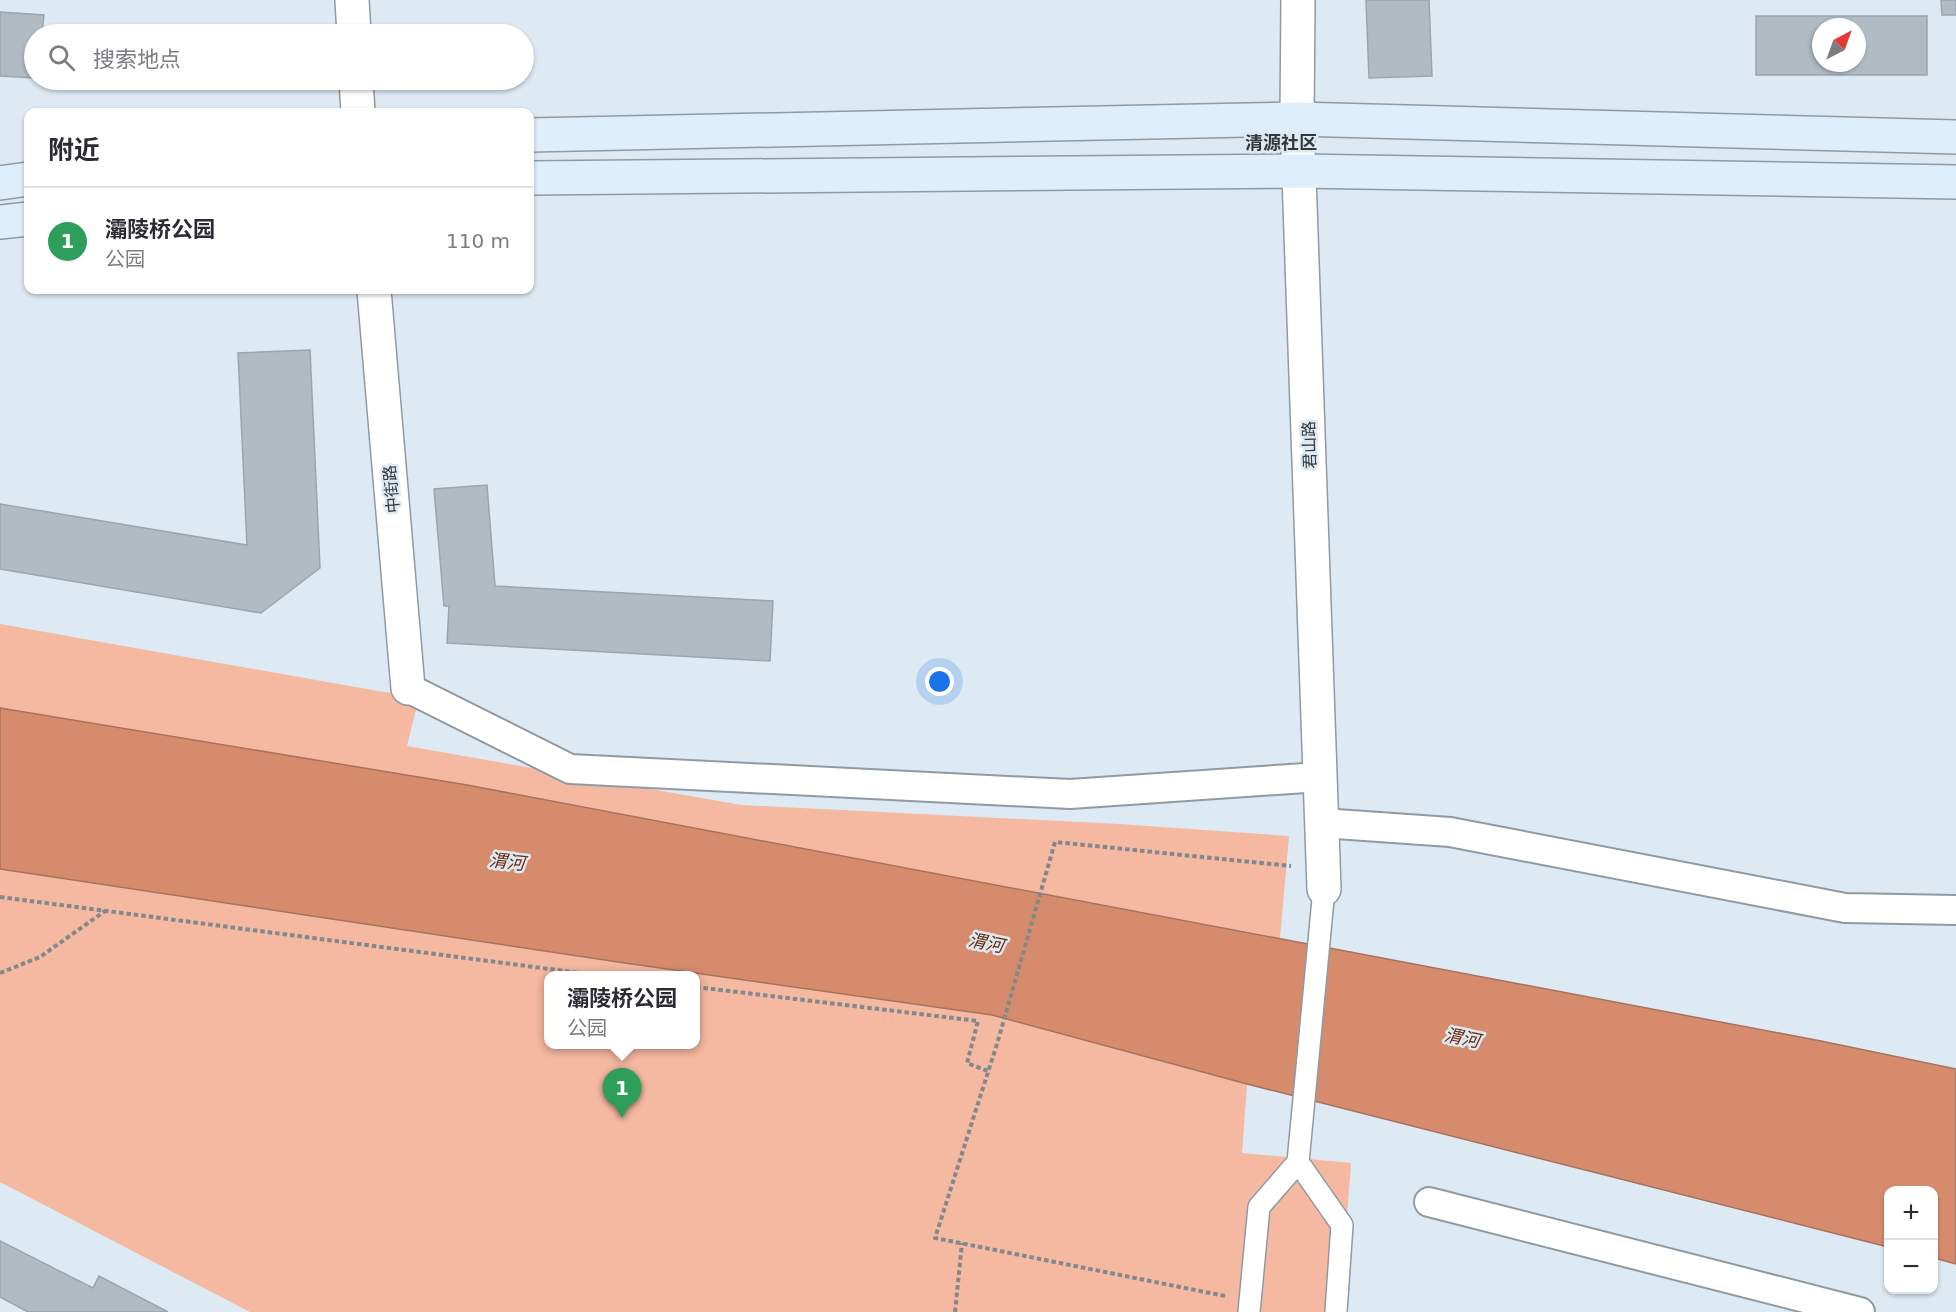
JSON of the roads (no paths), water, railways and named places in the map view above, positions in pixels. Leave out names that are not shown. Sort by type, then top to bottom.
[{"type":"main road","points":[[534,135],[1297,119],[1956,137]]},
{"type":"main road","points":[[534,177],[1299,171],[1956,182]]},
{"type":"main road","points":[[0,183],[24,180]]},
{"type":"main road","points":[[0,222],[24,219]]},
{"type":"street","points":[[352,0],[353,24]]},
{"type":"street","name":"君山路","points":[[1298,0],[1297,119],[1324,879]]},
{"type":"street","points":[[357,90],[358,108]]},
{"type":"street","name":"中街路","points":[[374,294],[408,688]]},
{"type":"street","points":[[408,688],[570,769],[1070,794],[1320,777]]},
{"type":"street","points":[[1322,823],[1450,832],[1845,908],[1956,910]]},
{"type":"street","points":[[1250,1307],[1259,1207],[1298,1162],[1324,879]]},
{"type":"street","points":[[1298,1162],[1342,1225],[1336,1312]]},
{"type":"street","points":[[1429,1202],[1860,1312]]},
{"type":"water","name":"渭河","points":[[0,708],[467,785],[1821,1041],[1956,1069],[1956,1264],[1938,1259],[1938,1186],[1884,1186],[1884,1246],[1247,1084],[992,1015],[700,974],[700,971],[682,971],[0,869]]},
{"type":"place","name":"灞陵桥公园","points":[[622,1118]]},
{"type":"district","name":"清源社区","points":[[1281,143]]}]
